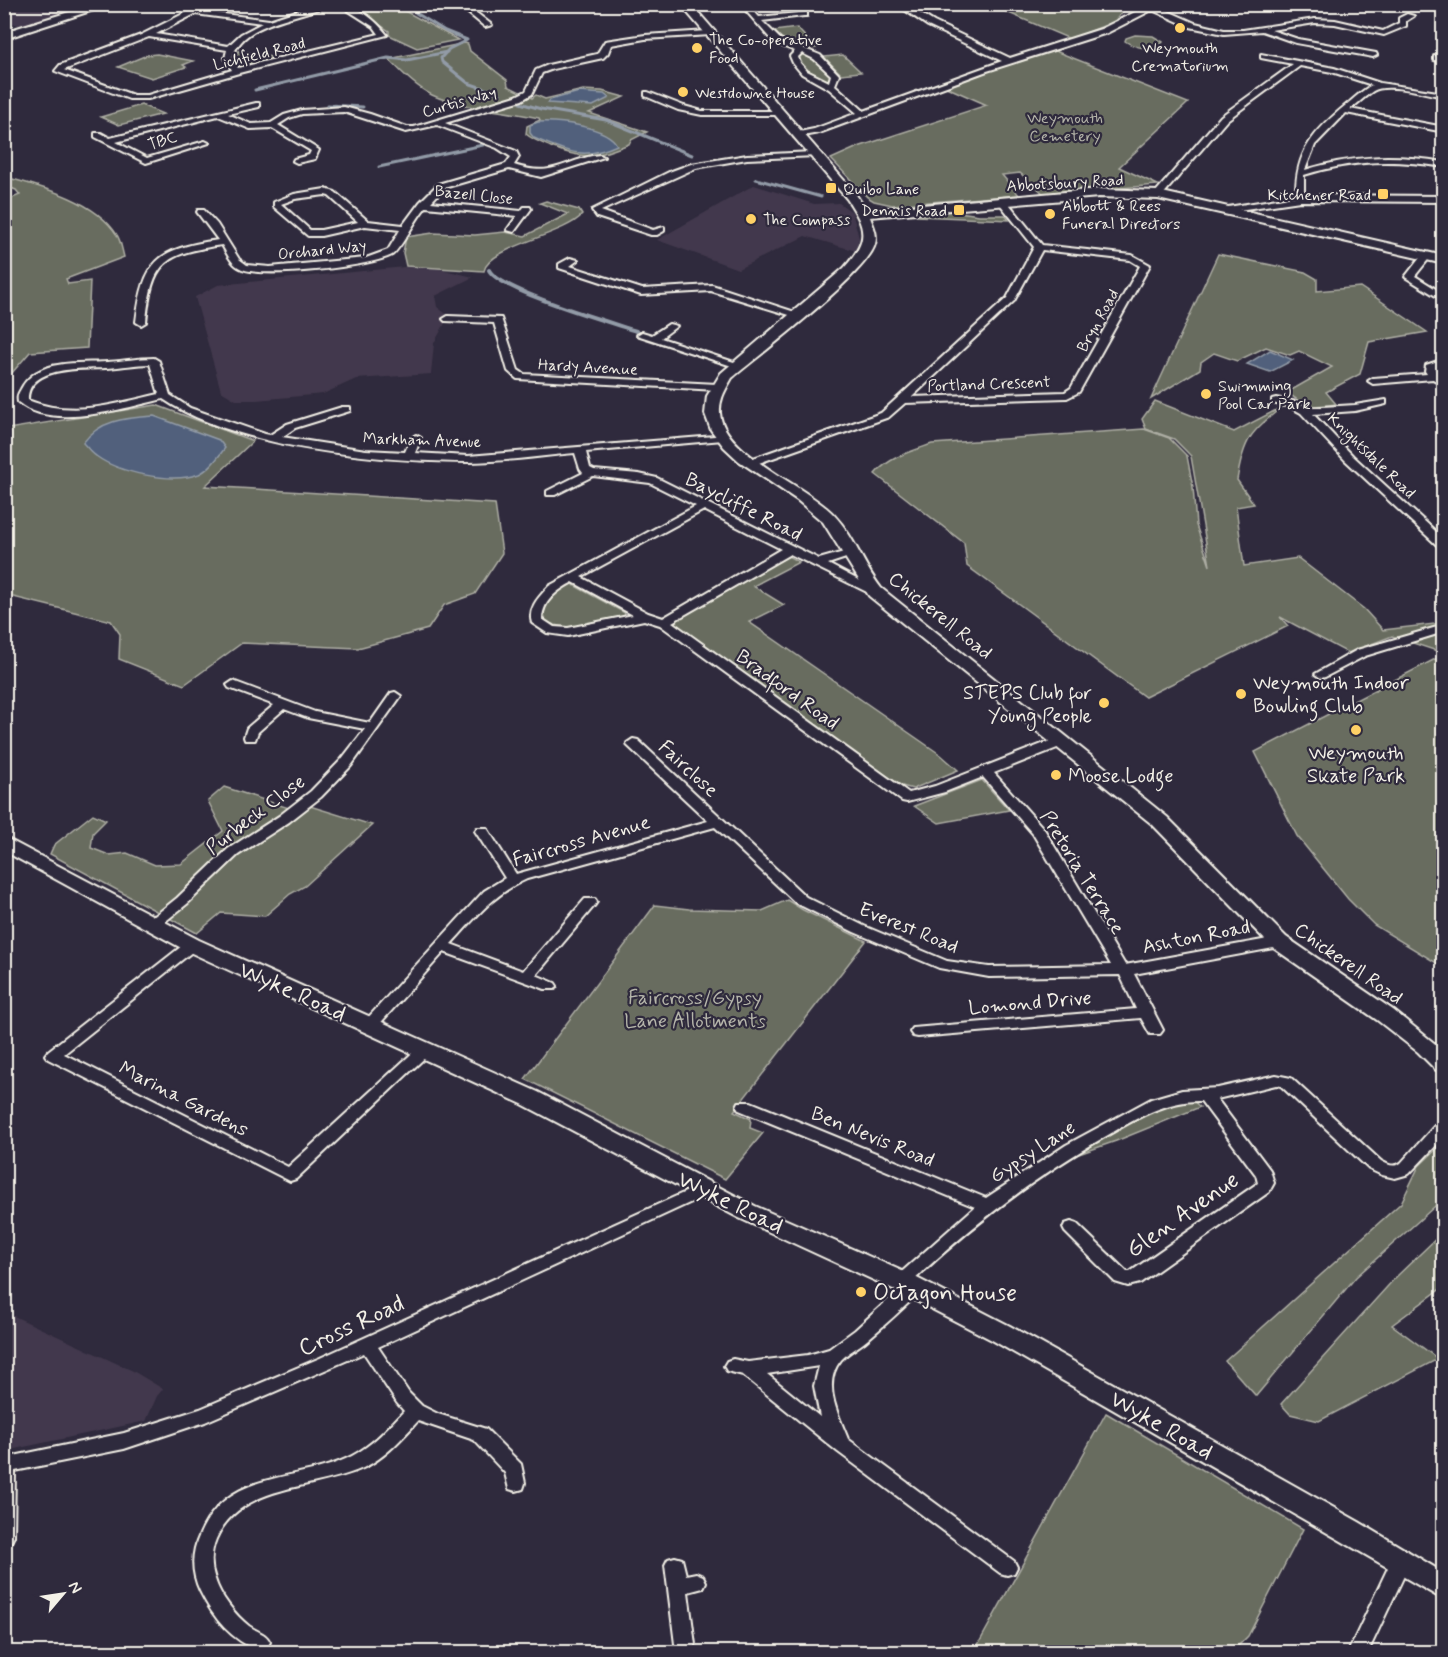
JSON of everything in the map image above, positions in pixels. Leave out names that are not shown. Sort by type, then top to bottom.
[{"type":"main road","points":[[4,36],[107,4]]},
{"type":"main road","points":[[685,4],[851,196],[861,214],[869,240],[867,249],[853,266],[799,315],[738,365],[717,387]]},
{"type":"main road","name":"Abbotsbury Road","points":[[861,214],[1099,193],[1158,195],[1438,258]]},
{"type":"main road","points":[[869,240],[889,221],[915,209]]},
{"type":"main road","name":"Chickerell Road","points":[[717,387],[712,401],[713,416],[723,437],[749,463],[793,490],[825,516],[842,535],[861,574],[875,592],[1160,820],[1280,942],[1301,960],[1383,1013],[1443,1065]]},
{"type":"main road","name":"Wyke Road","points":[[4,843],[192,945],[530,1098],[704,1190],[908,1285],[1065,1369],[1401,1561],[1443,1588]]},
{"type":"street","points":[[236,71],[229,61],[232,49],[244,36],[268,22],[328,4]]},
{"type":"street","name":"Lichfield Road","points":[[148,35],[58,70],[62,74],[132,97],[145,98],[236,71],[379,38],[384,34],[381,29],[341,4]]},
{"type":"street","points":[[460,4],[488,25]]},
{"type":"street","points":[[743,4],[777,41],[817,57],[835,75],[831,85]]},
{"type":"street","points":[[899,4],[931,24],[1009,61]]},
{"type":"street","points":[[797,135],[816,131],[1009,61],[1104,31],[1152,7],[1163,4]]},
{"type":"street","points":[[148,35],[201,7],[234,11],[268,22]]},
{"type":"street","points":[[1152,7],[1207,29],[1244,32],[1299,22],[1325,21],[1384,33],[1403,24],[1402,20],[1410,16]]},
{"type":"street","points":[[757,19],[804,14]]},
{"type":"street","points":[[1265,30],[1296,41],[1373,56]]},
{"type":"street","name":"Curtis Way","points":[[273,125],[280,119],[293,114],[331,108],[362,112],[406,129],[519,98],[530,92],[535,75],[540,71],[600,56],[608,43],[645,37],[708,33]]},
{"type":"street","points":[[148,35],[232,49]]},
{"type":"street","points":[[800,51],[794,56],[794,60],[810,77],[831,85],[851,106],[865,114]]},
{"type":"street","points":[[1264,56],[1334,70],[1379,85],[1398,86],[1443,95]]},
{"type":"street","points":[[1158,195],[1224,118],[1299,63]]},
{"type":"street","points":[[1300,198],[1300,174],[1316,154],[1317,135],[1370,89],[1379,85]]},
{"type":"street","points":[[648,94],[686,109],[712,114],[778,113]]},
{"type":"street","points":[[109,141],[256,105]]},
{"type":"street","points":[[1346,111],[1443,130]]},
{"type":"street","points":[[218,114],[250,127],[273,125],[315,150],[315,155],[312,157],[297,161]]},
{"type":"street","points":[[712,114],[721,120]]},
{"type":"street","points":[[436,122],[511,151],[515,159],[509,166]]},
{"type":"street","name":"TBC","points":[[98,135],[146,161],[205,143]]},
{"type":"street","points":[[654,233],[600,215],[596,210],[694,166],[747,157],[813,154]]},
{"type":"street","points":[[1316,154],[1340,161]]},
{"type":"street","name":"Orchard Way","points":[[201,212],[225,242],[239,265],[270,270],[376,259],[391,252],[423,204],[447,183],[509,166],[540,174],[583,159],[600,157]]},
{"type":"street","points":[[1300,174],[1340,161],[1363,158],[1392,158],[1443,165]]},
{"type":"street","points":[[365,223],[333,194],[325,192],[294,196],[278,202],[308,233],[321,233],[365,223],[406,228]]},
{"type":"street","points":[[1228,210],[1300,198],[1443,199]]},
{"type":"street","points":[[749,463],[878,418],[903,400],[1011,298],[1039,247],[1003,202]]},
{"type":"street","name":"Bazell Close","points":[[423,204],[525,211],[511,230]]},
{"type":"street","points":[[141,322],[147,279],[153,269],[174,252],[190,246],[225,242]]},
{"type":"street","name":"Bryn Road","points":[[1039,247],[1132,258],[1144,266],[1075,390]]},
{"type":"street","points":[[1438,258],[1410,277],[1443,298]]},
{"type":"street","points":[[551,272],[573,260]]},
{"type":"street","points":[[562,266],[641,292],[711,288],[799,315]]},
{"type":"street","points":[[448,319],[511,319]]},
{"type":"street","name":"Hardy Avenue","points":[[498,320],[513,371],[521,377],[717,387]]},
{"type":"street","points":[[654,338],[672,326]]},
{"type":"street","points":[[642,335],[738,365]]},
{"type":"street","points":[[146,361],[154,361],[165,396],[84,414],[33,407],[23,402],[22,397],[34,379],[54,368],[72,364],[98,365],[146,361]]},
{"type":"street","points":[[1443,362],[1430,367],[1434,376],[1443,382]]},
{"type":"street","points":[[1373,381],[1434,376]]},
{"type":"street","name":"Portland Crescent","points":[[903,400],[1066,395],[1075,390]]},
{"type":"street","name":"Markham Avenue","points":[[165,396],[186,410],[271,439],[356,452],[408,457],[468,459],[723,437]]},
{"type":"street","name":"Knightsdale Road","points":[[1276,401],[1293,404],[1305,411],[1349,458],[1443,546]]},
{"type":"street","name":"Knightsdale Road","points":[[1305,411],[1354,408],[1382,402]]},
{"type":"street","points":[[271,439],[291,426],[346,409]]},
{"type":"street","points":[[408,457],[416,438]]},
{"type":"street","points":[[551,493],[591,474],[585,469],[580,450]]},
{"type":"street","name":"Baycliffe Road","points":[[591,474],[646,478],[875,592]]},
{"type":"street","name":"Bradford Road","points":[[644,616],[568,632],[551,630],[536,620],[538,605],[552,588],[704,506]]},
{"type":"street","points":[[664,622],[790,549]]},
{"type":"street","points":[[818,563],[851,553]]},
{"type":"street","name":"Bradford Road","points":[[572,577],[644,616],[664,622],[907,798],[985,771]]},
{"type":"street","points":[[1321,674],[1362,653],[1443,628]]},
{"type":"street","points":[[233,685],[319,717],[373,727]]},
{"type":"street","name":"Purbeck Close","points":[[152,925],[182,901],[233,852],[284,819],[316,794],[346,763],[395,696]]},
{"type":"street","points":[[250,736],[252,731],[282,704]]},
{"type":"street","points":[[985,771],[1060,742]]},
{"type":"street","name":"Fairclose","points":[[633,743],[718,822]]},
{"type":"street","name":"Pretoria Terrace","points":[[985,771],[1039,832],[1122,969]]},
{"type":"street","name":"Faircross Avenue","points":[[370,1025],[489,894],[512,879],[718,822]]},
{"type":"street","name":"Everest Road","points":[[718,822],[808,904],[897,946],[944,965],[989,972],[1122,969]]},
{"type":"street","points":[[482,831],[512,879]]},
{"type":"street","points":[[526,977],[590,902]]},
{"type":"street","name":"Ashton Road","points":[[1122,969],[1280,942]]},
{"type":"street","name":"Marina Gardens","points":[[192,945],[53,1055],[290,1175],[425,1050]]},
{"type":"street","points":[[442,946],[550,986]]},
{"type":"street","points":[[1122,969],[1155,1030]]},
{"type":"street","name":"Lomond Drive","points":[[918,1032],[1145,1013]]},
{"type":"street","name":"Gypsy Lane","points":[[835,1355],[862,1335],[908,1285],[941,1243],[986,1205],[1062,1154],[1144,1108],[1187,1094],[1206,1096],[1276,1080],[1286,1082],[1375,1165],[1393,1172],[1407,1167],[1443,1126]]},
{"type":"street","name":"Glen Avenue","points":[[1071,1228],[1121,1277],[1134,1278],[1263,1188],[1266,1183],[1264,1174],[1206,1096]]},
{"type":"street","name":"Ben Nevis Road","points":[[745,1106],[986,1205]]},
{"type":"street","name":"Cross Road","points":[[5,1466],[78,1452],[176,1425],[266,1390],[704,1190]]},
{"type":"street","points":[[367,1344],[403,1398],[416,1411],[433,1420],[480,1434],[514,1470],[516,1483]]},
{"type":"street","points":[[768,1375],[835,1355]]},
{"type":"street","points":[[835,1355],[826,1374],[824,1401],[832,1428],[844,1447]]},
{"type":"street","points":[[741,1367],[768,1375],[844,1447],[1008,1567]]},
{"type":"street","points":[[260,1642],[239,1631],[208,1590],[202,1572],[202,1553],[215,1521],[230,1506],[263,1487],[323,1475],[360,1461],[416,1411]]},
{"type":"street","points":[[4,1536],[5,1466]]},
{"type":"street","points":[[1358,1653],[1401,1561]]},
{"type":"street","points":[[683,1577],[686,1653]]},
{"type":"shaded area","points":[[23,5],[44,5],[67,12],[22,26],[5,21],[8,15],[5,9]]},
{"type":"shaded area","name":"The Compass","points":[[754,185],[814,204],[839,203],[852,212],[859,238],[856,251],[805,236],[738,269],[657,240]]},
{"type":"shaded area","points":[[405,267],[440,269],[473,277],[435,296],[437,307],[449,316],[434,343],[431,374],[356,379],[323,394],[256,400],[236,400],[221,391],[195,297],[218,285]]},
{"type":"shaded area","points":[[5,1312],[133,1371],[163,1389],[157,1396],[146,1421],[5,1451]]},
{"type":"green space","points":[[370,4],[394,5],[458,40],[417,48],[389,35],[389,31],[355,8]]},
{"type":"green space","points":[[990,5],[1036,5],[1031,11],[1038,5],[1128,5],[1114,22],[1070,39]]},
{"type":"green space","points":[[797,28],[816,48],[793,45],[774,31]]},
{"type":"green space","points":[[1135,35],[1153,36],[1163,42],[1155,47],[1145,48],[1125,41],[1126,38]]},
{"type":"green space","name":"Weymouth Cemetery","points":[[1092,37],[1055,51],[1188,103],[1119,167],[1158,185],[1044,194],[1020,173],[1002,175],[1019,195],[892,205],[867,197],[831,159],[858,147],[987,105],[944,86]]},
{"type":"green space","points":[[468,44],[470,51],[507,80],[508,86],[532,98],[536,95],[545,99],[583,90],[602,91],[624,97],[589,113],[647,132],[631,140],[629,144],[607,152],[590,156],[573,154],[526,134],[527,126],[540,120],[539,118],[470,106],[432,95],[420,88],[389,59]]},
{"type":"green space","points":[[238,51],[281,59],[241,66],[236,63]]},
{"type":"green space","points":[[157,54],[193,61],[183,65],[186,67],[152,78],[118,67],[147,55]]},
{"type":"green space","points":[[805,54],[821,64],[828,71],[831,79],[821,79],[808,71],[798,60],[798,55]]},
{"type":"green space","points":[[843,55],[861,72],[841,74],[824,57]]},
{"type":"green space","points":[[141,105],[163,114],[119,125],[101,117]]},
{"type":"green space","points":[[5,177],[35,185],[82,204],[107,223],[117,235],[124,257],[66,279],[68,284],[90,281],[87,348],[30,352],[5,381],[5,201],[20,195],[16,190],[5,186]]},
{"type":"green space","points":[[546,201],[579,210],[582,215],[560,229],[498,255],[484,271],[406,266],[403,253],[406,237],[433,233],[475,235],[505,232],[525,236],[568,214],[540,203]]},
{"type":"green space","points":[[953,211],[979,215],[1005,215],[1009,220],[916,216]]},
{"type":"green space","points":[[1218,254],[1305,272],[1317,279],[1317,291],[1360,287],[1427,332],[1369,342],[1360,374],[1326,392],[1336,404],[1322,406],[1304,404],[1288,392],[1332,367],[1299,351],[1290,355],[1266,347],[1237,361],[1214,353],[1201,362],[1200,369],[1151,399]]},
{"type":"green space","points":[[1155,401],[1234,432],[1282,407],[1262,423],[1250,437],[1242,455],[1237,480],[1254,504],[1236,507],[1244,566],[1298,558],[1364,609],[1383,630],[1443,623],[1443,653],[1392,636],[1348,653],[1280,617],[1288,626],[1145,697],[967,566],[964,543],[875,474],[894,459],[932,444],[1144,429],[1169,438],[1187,456],[1193,487],[1196,525],[1210,566],[1191,456],[1174,439],[1146,429],[1142,419]]},
{"type":"green space","points":[[156,405],[253,441],[205,486],[495,504],[502,553],[475,594],[444,605],[428,629],[358,648],[242,643],[184,685],[119,659],[120,634],[111,621],[5,595],[4,418],[8,429]]},
{"type":"green space","points":[[788,556],[799,562],[753,586],[784,605],[749,622],[941,755],[958,770],[913,789],[902,786],[666,624]]},
{"type":"green space","points":[[570,583],[625,613],[624,617],[575,627],[546,622],[543,610],[550,598]]},
{"type":"green space","points":[[1443,655],[1443,967],[1374,925],[1348,899],[1297,836],[1255,752]]},
{"type":"green space","points":[[982,780],[1009,810],[939,823],[914,806]]},
{"type":"green space","points":[[224,787],[301,812],[310,806],[372,825],[305,886],[290,894],[265,916],[221,913],[197,933],[50,854],[54,845],[93,814],[106,820],[93,833],[91,848],[109,855],[127,853],[155,865],[181,864],[223,831],[208,801]]},
{"type":"green space","name":"Faircross/Gypsy Lane Allotments","points":[[787,900],[866,941],[734,1111],[751,1119],[750,1128],[763,1133],[725,1179],[525,1079],[655,905],[689,909],[762,911]]},
{"type":"green space","points":[[1190,1098],[1200,1107],[1056,1162],[1140,1115]]},
{"type":"green space","points":[[1443,1143],[1443,1199],[1356,1277],[1256,1396],[1225,1361],[1401,1203],[1419,1166]]},
{"type":"green space","points":[[1443,1232],[1443,1287],[1392,1325],[1438,1359],[1319,1421],[1290,1414],[1281,1404],[1396,1277]]},
{"type":"green space","points":[[1106,1413],[1303,1529],[1248,1636],[1232,1652],[974,1652]]},
{"type":"water","points":[[579,92],[604,94],[609,98],[593,106],[548,103],[550,100]]},
{"type":"water","points":[[538,122],[557,122],[593,129],[612,139],[617,145],[605,150],[584,153],[565,150],[534,138],[530,133],[530,125]]},
{"type":"water","points":[[1270,350],[1293,360],[1270,372],[1247,364]]},
{"type":"water","points":[[154,416],[219,440],[225,448],[214,463],[203,472],[175,478],[146,475],[118,467],[94,455],[83,443],[97,429],[106,424],[124,419]]},
{"type":"waterway","points":[[416,13],[445,31],[467,40],[446,52]]},
{"type":"waterway","points":[[255,90],[388,58],[407,60],[446,52]]},
{"type":"waterway","points":[[446,52],[441,58],[442,62],[468,83],[500,94]]},
{"type":"waterway","points":[[520,103],[541,109],[606,120],[692,155]]},
{"type":"waterway","points":[[328,105],[363,107]]},
{"type":"waterway","points":[[370,120],[387,127]]},
{"type":"waterway","points":[[379,167],[483,145]]},
{"type":"waterway","points":[[756,179],[821,197]]},
{"type":"waterway","points":[[489,270],[497,278],[533,296],[636,331]]},
{"type":"place","name":"Weymouth Crematorium","points":[[1180,28]]},
{"type":"place","name":"The Co-operative Food","points":[[697,48]]},
{"type":"place","name":"Westdowne House","points":[[683,92]]},
{"type":"place","name":"Quibo Lane","points":[[831,188]]},
{"type":"place","name":"Kitchener Road","points":[[1383,194]]},
{"type":"place","name":"Dennis Road","points":[[959,210]]},
{"type":"place","name":"Abbott & Rees Funeral Directors","points":[[1050,214]]},
{"type":"place","name":"The Compass","points":[[751,219]]},
{"type":"place","name":"Swimming Pool Car Park","points":[[1206,394]]},
{"type":"place","name":"Weymouth Indoor Bowling Club","points":[[1241,694]]},
{"type":"place","name":"STEPS Club for Young People","points":[[1104,703]]},
{"type":"place","name":"Weymouth Skate Park","points":[[1356,730]]},
{"type":"place","name":"Moose Lodge","points":[[1056,775]]},
{"type":"place","name":"Octagon House","points":[[861,1292]]}]
